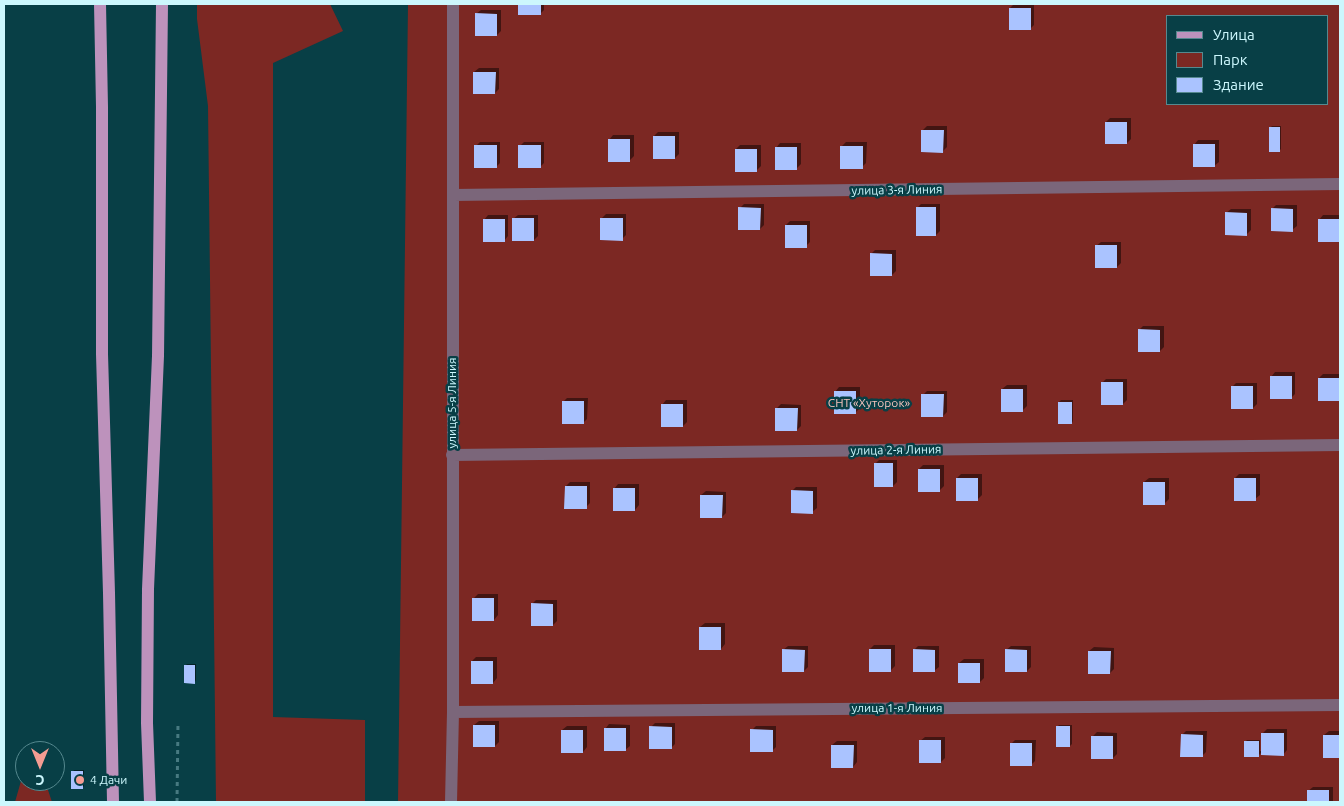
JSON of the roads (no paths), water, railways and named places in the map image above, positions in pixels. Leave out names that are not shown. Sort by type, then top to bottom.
[{"type":"main road","points":[[100,4],[102,354],[113,723],[113,802]]},
{"type":"main road","points":[[150,802],[147,723],[148,589],[158,356],[162,4]]},
{"type":"street","name":"улица 5-я Линия","points":[[451,802],[453,712],[453,4]]},
{"type":"street","name":"улица 3-я Линия","points":[[453,195],[1340,184]]},
{"type":"street","name":"улица 2-я Линия","points":[[452,455],[1340,445]]},
{"type":"street","name":"улица 1-я Линия","points":[[453,712],[1340,705]]},
{"type":"place","name":"4 Дачи","points":[[80,780]]},
{"type":"park label","name":"СНТ «Хуторок»","points":[[869,403]]}]
